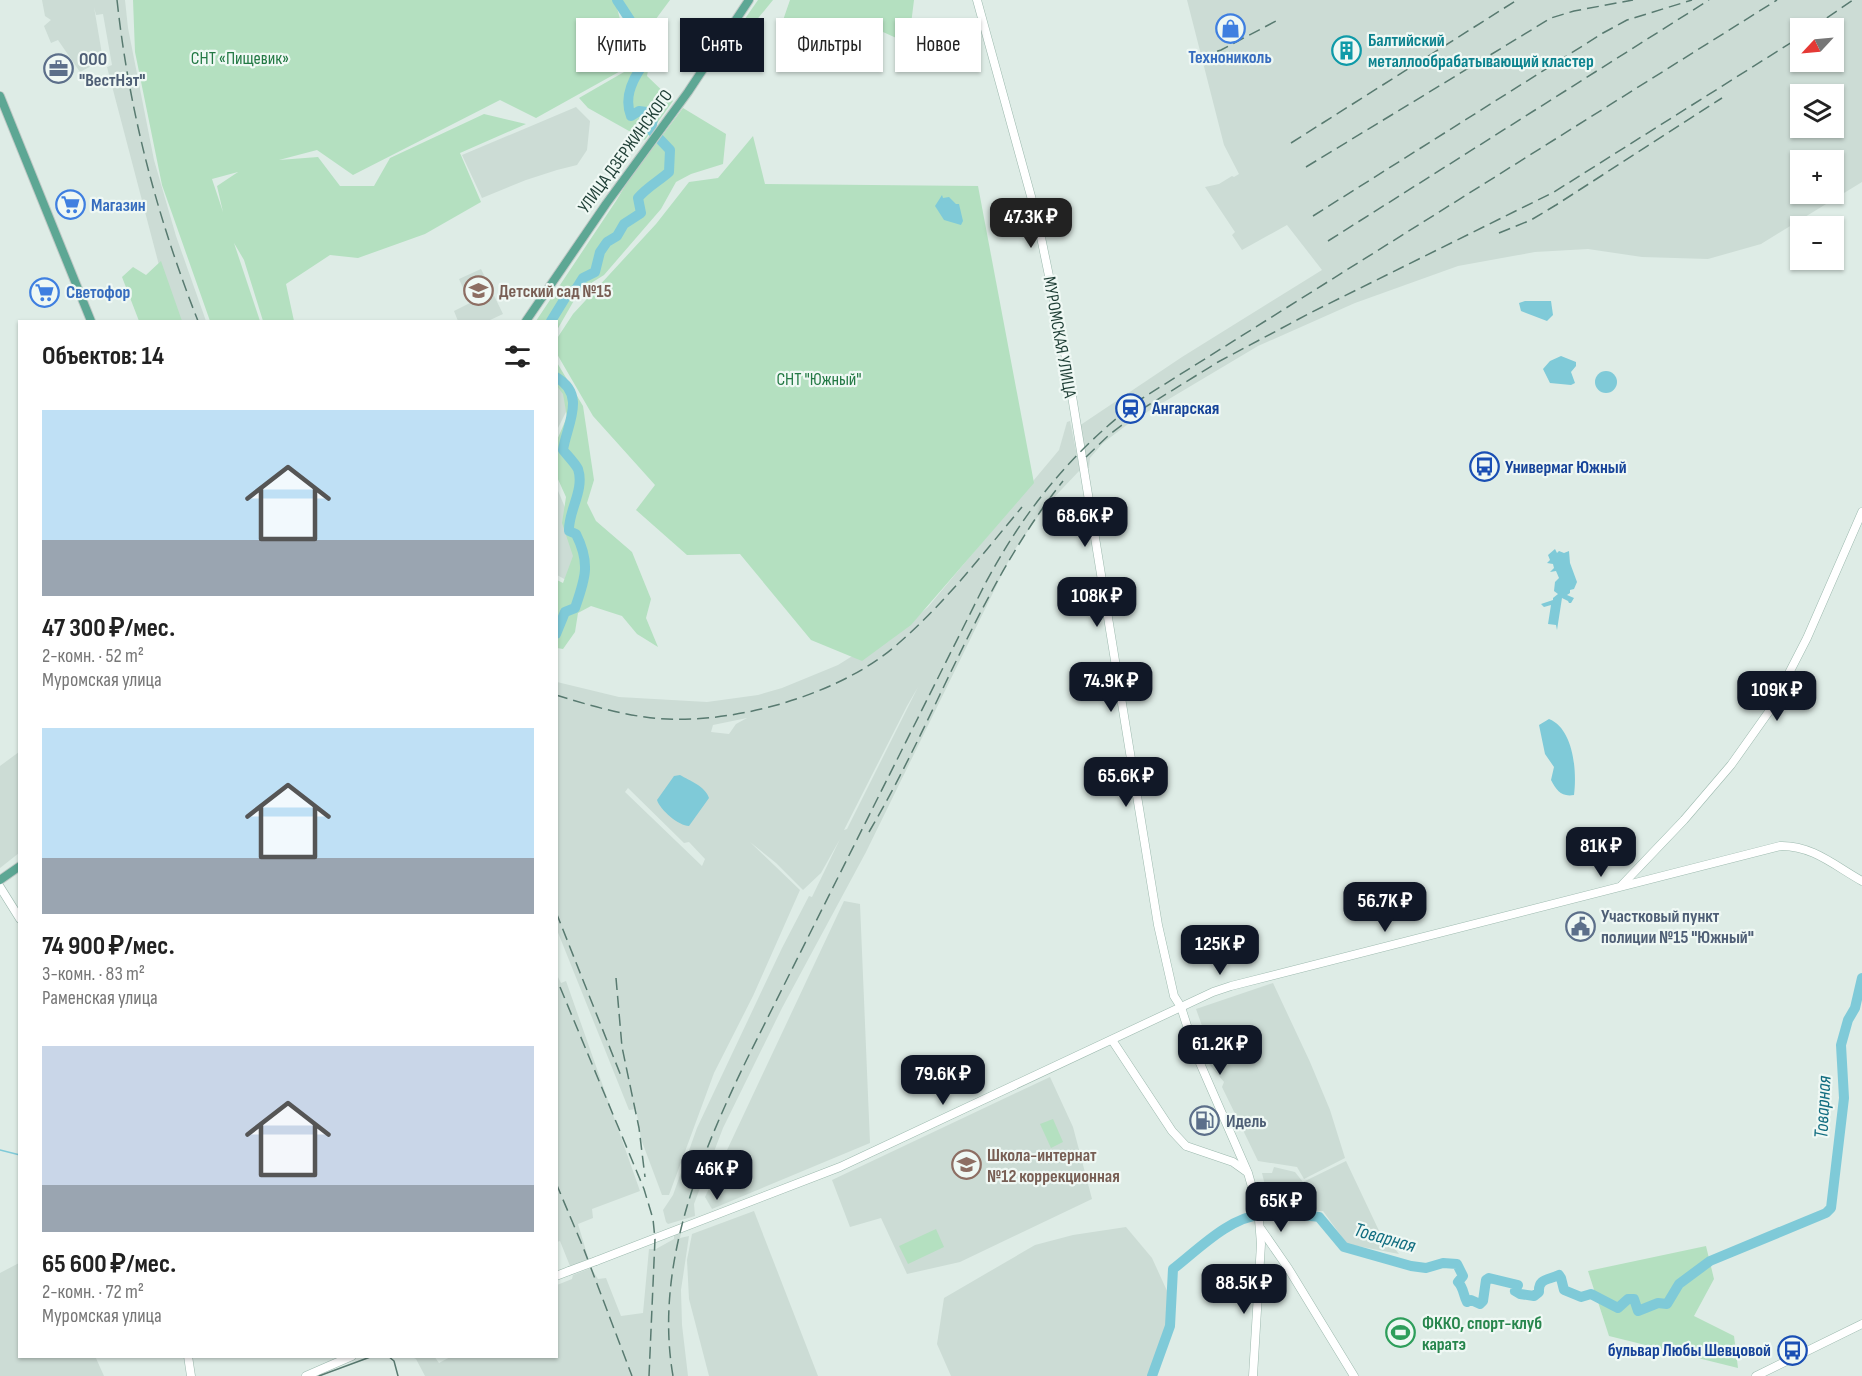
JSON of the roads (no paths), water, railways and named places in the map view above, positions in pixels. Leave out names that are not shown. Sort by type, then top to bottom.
[{"type":"main road","name":"УЛИЦА ДЗЕРЖИНСКОГО","points":[[527,320],[606,204],[688,92],[749,0]]},
{"type":"main road","name":"МУРОМСКАЯ УЛИЦА","points":[[977,0],[1043,244],[1065,353],[1158,925],[1174,996],[1181,1007]]},
{"type":"main road","points":[[0,96],[91,320]]},
{"type":"main road","points":[[1621,886],[1684,820],[1731,765],[1770,710],[1807,638],[1862,512]]},
{"type":"main road","points":[[558,1275],[824,1174],[1213,992],[1242,983],[1780,846],[1794,845],[1819,854],[1862,881]]},
{"type":"main road","points":[[0,880],[18,867]]},
{"type":"main road","points":[[0,887],[18,916]]},
{"type":"main road","points":[[1181,1007],[1196,1054],[1248,1173],[1258,1208],[1261,1226],[1261,1256],[1253,1376]]},
{"type":"main road","points":[[1112,1040],[1172,1131],[1186,1146],[1233,1162],[1248,1173]]},
{"type":"main road","points":[[1233,1162],[1238,1158],[1239,1152]]},
{"type":"main road","points":[[1261,1226],[1354,1376]]},
{"type":"main road","points":[[1261,1256],[1272,1251],[1279,1253]]},
{"type":"main road","points":[[1756,1376],[1862,1324]]},
{"type":"main road","points":[[188,1358],[191,1376]]},
{"type":"main road","points":[[306,1376],[347,1358]]},
{"type":"water","points":[[942,195],[943,198],[949,197],[959,204],[963,221],[961,225],[944,220],[935,206]]},
{"type":"water","points":[[1551,301],[1553,315],[1547,321],[1521,311],[1519,303]]},
{"type":"water","points":[[1561,356],[1576,362],[1571,372],[1575,383],[1571,385],[1550,383],[1543,369],[1550,361]]},
{"type":"water","points":[[1606,371],[1614,374],[1617,382],[1614,390],[1606,393],[1598,390],[1595,382],[1598,374]]},
{"type":"water","points":[[1555,549],[1557,553],[1569,551],[1570,563],[1577,582],[1574,589],[1570,590],[1567,595],[1574,598],[1571,603],[1562,598],[1557,630],[1556,625],[1548,624],[1551,605],[1544,607],[1541,604],[1553,600],[1558,594],[1554,591],[1555,582],[1559,578],[1556,571],[1550,572],[1554,568],[1553,564],[1547,563],[1550,560],[1548,555]]},
{"type":"water","points":[[1549,719],[1557,724],[1569,741],[1574,763],[1574,795],[1560,792],[1551,780],[1554,767],[1545,754],[1539,725]]},
{"type":"water","points":[[680,775],[701,787],[709,798],[689,826],[670,817],[657,800],[674,776]]},
{"type":"waterway","points":[[552,320],[567,295],[576,289],[583,278],[595,272],[600,252],[607,242],[617,236],[624,224],[641,213],[638,198],[669,172],[670,150],[651,130],[654,113],[639,111],[631,116],[629,110],[630,91],[640,69],[637,50],[643,40],[617,0]]},
{"type":"waterway","points":[[558,379],[571,392],[573,401],[571,420],[563,450],[578,469],[580,477],[569,531],[576,534],[585,563],[584,580],[575,608],[565,612],[558,629]]},
{"type":"waterway","name":"Товарная","points":[[1152,1376],[1170,1326],[1173,1269],[1226,1228],[1238,1221],[1263,1214],[1319,1217],[1344,1247],[1411,1266],[1426,1268],[1443,1263],[1457,1264],[1463,1276],[1458,1282],[1467,1302],[1471,1300],[1480,1304],[1483,1301],[1486,1280],[1489,1278],[1518,1285],[1515,1291],[1534,1296],[1539,1292],[1542,1282],[1559,1275],[1564,1290],[1581,1297],[1591,1294],[1618,1308],[1628,1299],[1634,1299],[1638,1311],[1658,1303],[1667,1304],[1679,1284],[1710,1261],[1826,1213],[1831,1208],[1844,1098],[1841,1045],[1848,1020],[1855,1008],[1862,978]]},
{"type":"waterway","points":[[0,1150],[18,1154]]},
{"type":"tram line","points":[[319,1376],[368,1358]]},
{"type":"tram line","points":[[390,1358],[394,1361],[398,1376]]},
{"type":"railway","points":[[117,0],[129,82],[147,163],[170,243],[198,320]]},
{"type":"railway","points":[[1291,143],[1517,0]]},
{"type":"railway","points":[[1306,167],[1551,18],[1574,11],[1633,0]]},
{"type":"railway","points":[[1313,216],[1603,33],[1627,20],[1692,0]]},
{"type":"railway","points":[[1328,241],[1709,0]]},
{"type":"railway","points":[[673,1376],[669,1335],[670,1294],[676,1253],[685,1213],[713,1134],[747,1059],[985,584],[1017,531],[1052,482],[1094,439],[1141,399],[1777,0]]},
{"type":"railway","points":[[1827,18],[1853,0]]},
{"type":"railway","points":[[1200,57],[1221,50],[1278,20]]},
{"type":"railway","points":[[1086,457],[1109,435],[1147,406],[1218,362],[1312,312],[1554,192],[1790,43]]},
{"type":"railway","points":[[1499,233],[1531,220],[1556,205],[1722,98]]},
{"type":"railway","points":[[869,832],[1007,564],[1033,522],[1063,481]]},
{"type":"railway","points":[[558,696],[623,713],[675,719],[708,718],[741,713],[808,695],[868,666],[893,648],[945,598],[1022,507]]},
{"type":"railway","points":[[558,917],[621,1076]]},
{"type":"railway","points":[[616,978],[622,1047],[639,1128],[645,1177]]},
{"type":"railway","points":[[560,987],[644,1189],[653,1219],[655,1239],[649,1376]]},
{"type":"railway","points":[[558,1188],[632,1376]]},
{"type":"place","name":"Технониколь","points":[[1230,28]]},
{"type":"place","name":"Балтийский металлообрабатывающий кластер","points":[[1347,50]]},
{"type":"place","name":"ООО \"ВестНэт\"","points":[[58,69]]},
{"type":"place","name":"Магазин","points":[[70,205]]},
{"type":"place","name":"Детский сад №15","points":[[478,291]]},
{"type":"place","name":"Светофор","points":[[45,292]]},
{"type":"place","name":"Ангарская","points":[[1131,408]]},
{"type":"place","name":"Универмаг Южный","points":[[1484,467]]},
{"type":"place","name":"Участковый пункт полиции №15 \"Южный\"","points":[[1580,926]]},
{"type":"place","name":"Идель","points":[[1205,1121]]},
{"type":"place","name":"Школа-интернат №12 коррекционная","points":[[966,1165]]},
{"type":"place","name":"ФККО, спорт-клуб каратэ","points":[[1401,1333]]},
{"type":"place","name":"бульвар Любы Шевцовой","points":[[1792,1350]]},
{"type":"park label","name":"СНТ «Пищевик»","points":[[240,58]]},
{"type":"park label","name":"СНТ \"Южный\"","points":[[819,379]]}]
